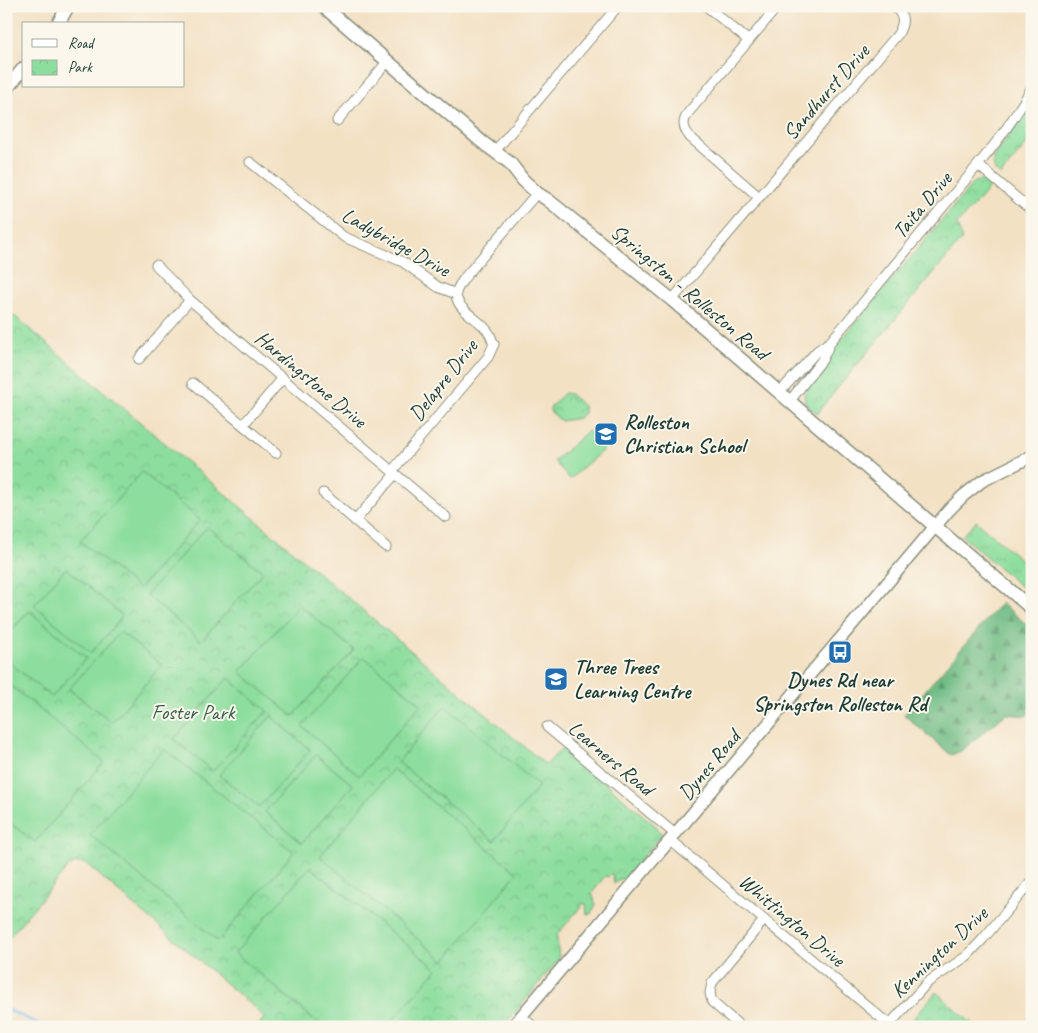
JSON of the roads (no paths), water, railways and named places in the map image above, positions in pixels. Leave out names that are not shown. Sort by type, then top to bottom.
[{"type":"main road","points":[[59,22],[68,6]]},
{"type":"main road","name":"Springston - Rolleston Road","points":[[323,6],[482,142],[510,163],[523,180],[537,193],[672,300],[1032,609]]},
{"type":"main road","points":[[6,89],[22,70]]},
{"type":"street","points":[[495,151],[618,6]]},
{"type":"street","points":[[706,6],[748,41]]},
{"type":"street","points":[[759,196],[690,137],[685,131],[684,118],[778,6]]},
{"type":"street","name":"Sandhurst Drive","points":[[672,300],[898,34],[902,27],[902,17],[894,6]]},
{"type":"street","points":[[337,121],[388,61]]},
{"type":"street","name":"Taita Drive","points":[[784,397],[817,351],[831,341],[1000,139],[1032,87]]},
{"type":"street","name":"Ladybridge Drive","points":[[250,162],[344,237],[403,262],[438,287],[456,294]]},
{"type":"street","points":[[978,165],[1032,210]]},
{"type":"street","points":[[456,294],[465,277],[537,193]]},
{"type":"street","name":"Hardingstone Drive","points":[[156,265],[190,300],[446,517]]},
{"type":"street","name":"Delapre Drive","points":[[394,472],[488,357],[494,344],[490,333],[465,310],[456,294]]},
{"type":"street","points":[[139,359],[190,300]]},
{"type":"street","points":[[243,425],[283,378]]},
{"type":"street","points":[[193,383],[276,453]]},
{"type":"street","name":"Dynes Road","points":[[512,1027],[963,496],[982,481],[1032,456]]},
{"type":"street","points":[[355,521],[394,472]]},
{"type":"street","points":[[323,493],[386,547]]},
{"type":"street","name":"Learners Road","points":[[547,728],[673,837]]},
{"type":"street","name":"Whittington Drive","points":[[673,837],[764,920],[891,1026]]},
{"type":"street","name":"Kennington Drive","points":[[891,1026],[928,982],[967,956],[1032,881]]},
{"type":"street","points":[[741,1027],[712,1002],[710,994],[712,983],[764,920]]},
{"type":"street","points":[[521,1016],[534,1027]]},
{"type":"waterway","points":[[6,1009],[45,1027]]},
{"type":"place","name":"Rolleston Christian School","points":[[606,434]]},
{"type":"place","name":"Dynes Rd near Springston Rolleston Rd","points":[[840,652]]},
{"type":"place","name":"Three Trees Learning Centre","points":[[556,679]]},
{"type":"park label","name":"Foster Park","points":[[193,712]]}]
